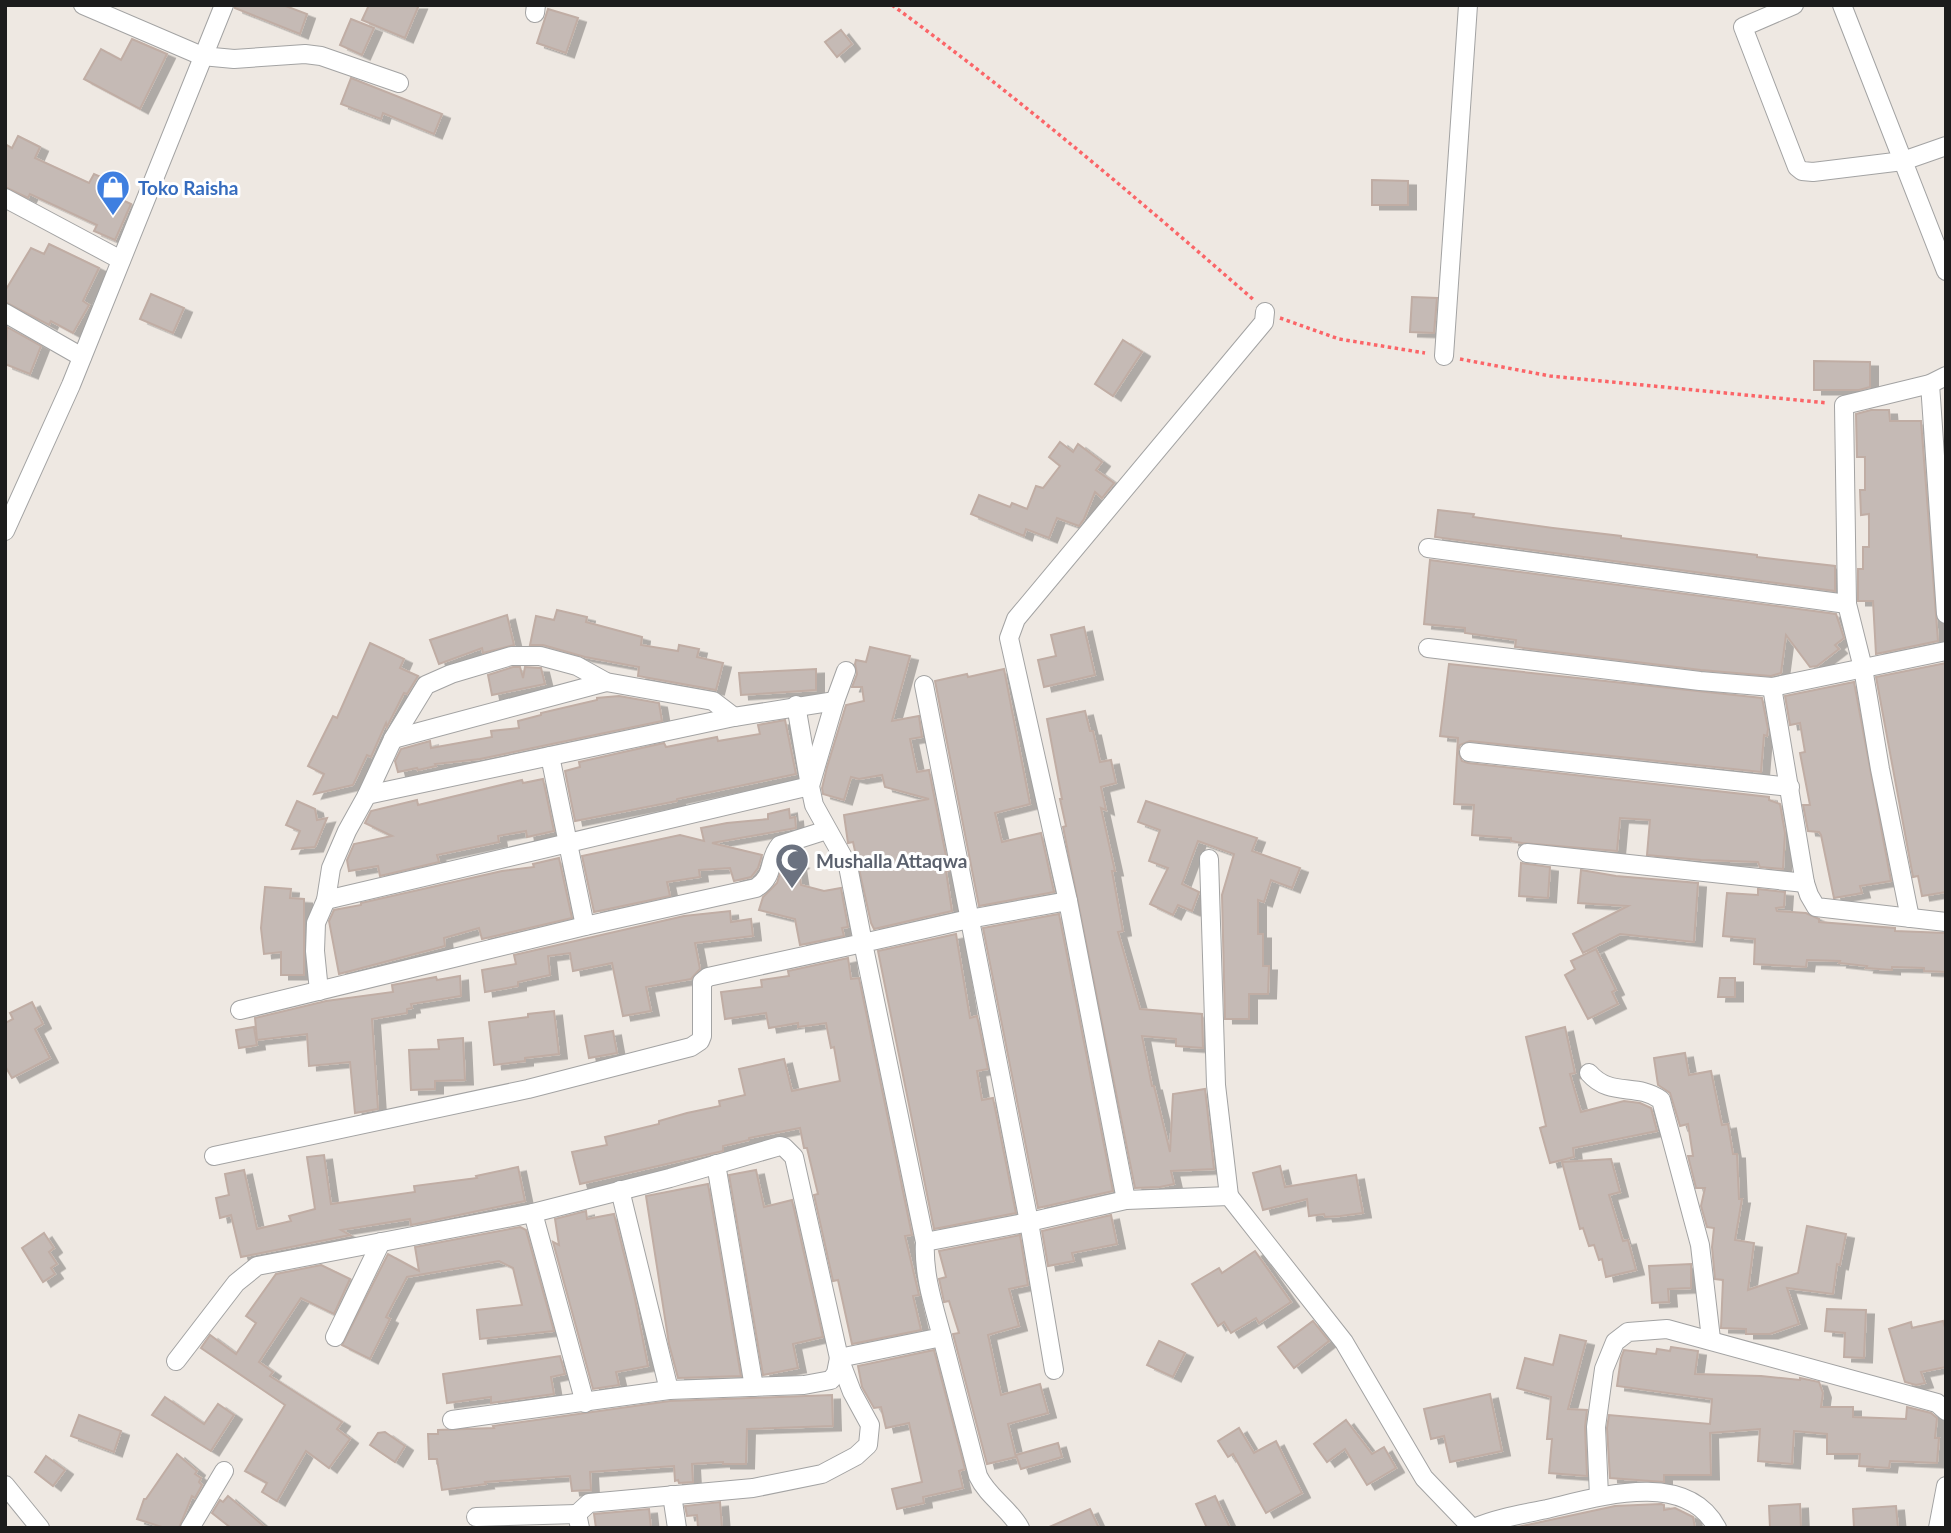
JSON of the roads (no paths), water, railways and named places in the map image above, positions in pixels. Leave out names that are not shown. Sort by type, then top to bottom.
[{"type":"street","points":[[83,5],[202,56],[234,59],[321,55],[399,83]]},
{"type":"street","points":[[5,531],[71,385],[224,5]]},
{"type":"street","points":[[1444,356],[1468,5]]},
{"type":"street","points":[[1794,5],[1743,27],[1797,167],[1802,172],[1903,161],[1946,146]]},
{"type":"street","points":[[1842,5],[1946,271]]},
{"type":"street","points":[[5,198],[121,260]]},
{"type":"street","points":[[5,313],[82,357]]},
{"type":"street","points":[[1126,1200],[1068,901],[1009,638],[1016,619],[1264,322],[1265,313]]},
{"type":"street","points":[[1910,918],[1863,668],[1847,604],[1844,405],[1938,380],[1946,614]]},
{"type":"street","points":[[1428,548],[1847,604]]},
{"type":"street","points":[[1428,648],[1700,681],[1772,687],[1946,651]]},
{"type":"street","points":[[319,990],[315,951],[316,923],[326,900],[331,868],[393,739],[426,685],[451,674],[511,656],[540,656],[578,666],[606,682],[713,701],[734,717]]},
{"type":"street","points":[[810,786],[846,671]]},
{"type":"street","points":[[393,739],[606,682]]},
{"type":"street","points":[[924,685],[1029,1222],[1054,1370]]},
{"type":"street","points":[[1772,687],[1805,883],[1816,907],[1946,922]]},
{"type":"street","points":[[367,795],[734,717],[796,705],[835,701]]},
{"type":"street","points":[[796,705],[814,806],[848,866],[925,1242],[924,1254],[931,1295],[978,1476],[983,1487],[1013,1515],[1020,1528]]},
{"type":"street","points":[[1469,752],[1790,787]]},
{"type":"street","points":[[550,756],[585,926]]},
{"type":"street","points":[[326,900],[810,786]]},
{"type":"street","points":[[240,1010],[585,926],[756,888],[765,882],[771,872],[775,851],[780,845],[827,830]]},
{"type":"street","points":[[1527,853],[1805,883]]},
{"type":"street","points":[[1209,859],[1216,1085],[1229,1196],[1344,1342],[1424,1478],[1473,1528],[1599,1496],[1647,1490],[1667,1493],[1705,1509],[1717,1528]]},
{"type":"street","points":[[214,1156],[528,1089],[691,1047],[700,1041],[702,1036],[702,982],[708,977],[970,919],[1068,901]]},
{"type":"street","points":[[1589,1073],[1598,1084],[1613,1089],[1634,1089],[1652,1094],[1661,1100],[1700,1245],[1711,1339]]},
{"type":"street","points":[[176,1361],[236,1283],[257,1266],[533,1213],[779,1146],[784,1147],[793,1157],[839,1358],[852,1392],[870,1425],[868,1445],[856,1456],[822,1474],[753,1488],[589,1503],[578,1521],[514,1521],[476,1517]]},
{"type":"street","points":[[716,1164],[754,1387]]},
{"type":"street","points":[[620,1190],[669,1390]]},
{"type":"street","points":[[925,1242],[1126,1200],[1229,1196]]},
{"type":"street","points":[[533,1213],[585,1403]]},
{"type":"street","points":[[335,1336],[381,1242]]},
{"type":"street","points":[[1599,1496],[1596,1427],[1604,1369],[1615,1342],[1628,1332],[1667,1329],[1711,1339],[1937,1403],[1946,1411]]},
{"type":"street","points":[[839,1358],[942,1337]]},
{"type":"street","points":[[452,1420],[669,1390],[804,1385],[831,1380],[836,1373],[839,1358]]},
{"type":"street","points":[[190,1528],[224,1471]]},
{"type":"street","points":[[5,1485],[40,1528]]},
{"type":"street","points":[[1938,1528],[1946,1486]]},
{"type":"street","points":[[671,1495],[677,1528]]},
{"type":"place","name":"Toko Raisha","points":[[113,217]]},
{"type":"place","name":"Mushalla Attaqwa","points":[[792,890]]}]
